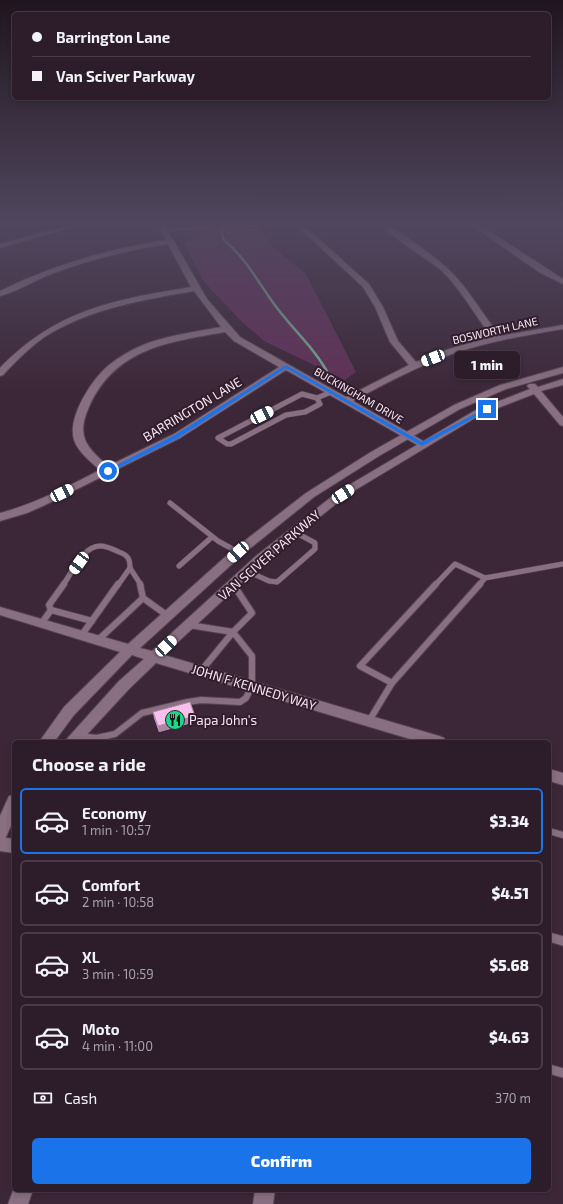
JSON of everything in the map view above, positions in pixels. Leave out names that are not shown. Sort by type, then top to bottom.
[{"type":"street","points":[[0,294],[32,280]]},
{"type":"street","name":"BUCKINGHAM DRIVE","points":[[192,280],[226,329],[237,339],[422,444]]},
{"type":"street","points":[[359,280],[369,289],[379,306],[394,342],[414,366]]},
{"type":"street","points":[[454,280],[466,294],[481,318],[498,339]]},
{"type":"street","points":[[0,373],[39,339],[81,314],[115,303],[197,288]]},
{"type":"street","name":"BOSWORTH LANE","points":[[346,401],[414,366],[452,351],[498,339],[563,326]]},
{"type":"street","points":[[108,471],[86,451],[79,438],[79,424],[83,410],[89,397],[102,378],[112,367],[126,357],[147,347],[226,329]]},
{"type":"street","name":"BARRINGTON LANE","points":[[0,517],[23,511],[108,471],[182,433],[286,366]]},
{"type":"street","name":"VAN SCIVER PARKWAY","points":[[47,740],[69,711],[87,691],[130,650],[238,552],[310,495],[407,435],[481,396],[526,380],[563,370]]},
{"type":"street","points":[[526,380],[537,390],[563,423]]},
{"type":"street","name":"VAN SCIVER PARKWAY","points":[[74,739],[108,701],[247,571],[293,532],[343,494],[422,444],[477,413],[520,395],[563,382]]},
{"type":"street","name":"JOHN F KENNEDY WAY","points":[[0,611],[433,740]]},
{"type":"street","points":[[551,776],[563,779]]},
{"type":"street","points":[[0,834],[12,806]]},
{"type":"street","points":[[0,838],[12,821]]},
{"type":"street","points":[[0,844],[12,846]]},
{"type":"street","points":[[18,1204],[22,1192]]},
{"type":"street","points":[[263,1204],[265,1192]]},
{"type":"lane","points":[[317,398],[320,404],[305,412],[286,415],[231,444],[227,444],[218,438],[302,394],[317,398],[331,392]]},
{"type":"lane","points":[[170,502],[212,537],[238,552]]},
{"type":"lane","points":[[247,571],[269,581],[277,582],[315,548],[315,543],[293,532]]},
{"type":"lane","points":[[179,566],[212,537]]},
{"type":"lane","points":[[92,621],[51,610],[48,605],[86,552],[93,546],[102,546],[126,554],[130,560],[130,568],[141,585],[143,598],[168,616]]},
{"type":"lane","points":[[392,683],[360,666],[455,564],[486,578],[563,564]]},
{"type":"lane","points":[[81,636],[130,568]]},
{"type":"lane","points":[[369,721],[392,683],[486,578]]},
{"type":"lane","points":[[201,671],[233,632],[252,613],[233,584]]},
{"type":"lane","points":[[97,641],[143,598]]},
{"type":"lane","points":[[41,624],[51,610]]},
{"type":"lane","points":[[74,739],[97,738],[115,734],[142,713],[188,702],[201,700],[240,702],[246,698],[252,686],[252,656],[233,632],[189,625]]},
{"type":"lane","points":[[551,832],[563,835]]},
{"type":"lane","points":[[551,938],[563,941]]},
{"type":"lane","points":[[551,1070],[563,1073]]},
{"type":"shaded area","points":[[203,280],[309,280],[356,372],[345,380],[264,341],[242,322]]},
{"type":"building","points":[[190,702],[195,716],[158,726],[153,712]]},
{"type":"waterway","points":[[258,280],[281,313],[317,356],[329,375]]},
{"type":"place","name":"Papa John's","points":[[175,720]]},
{"type":"route","points":[[108,471],[154,449],[206,418],[286,366],[353,406],[422,444],[477,413],[487,409]]}]
